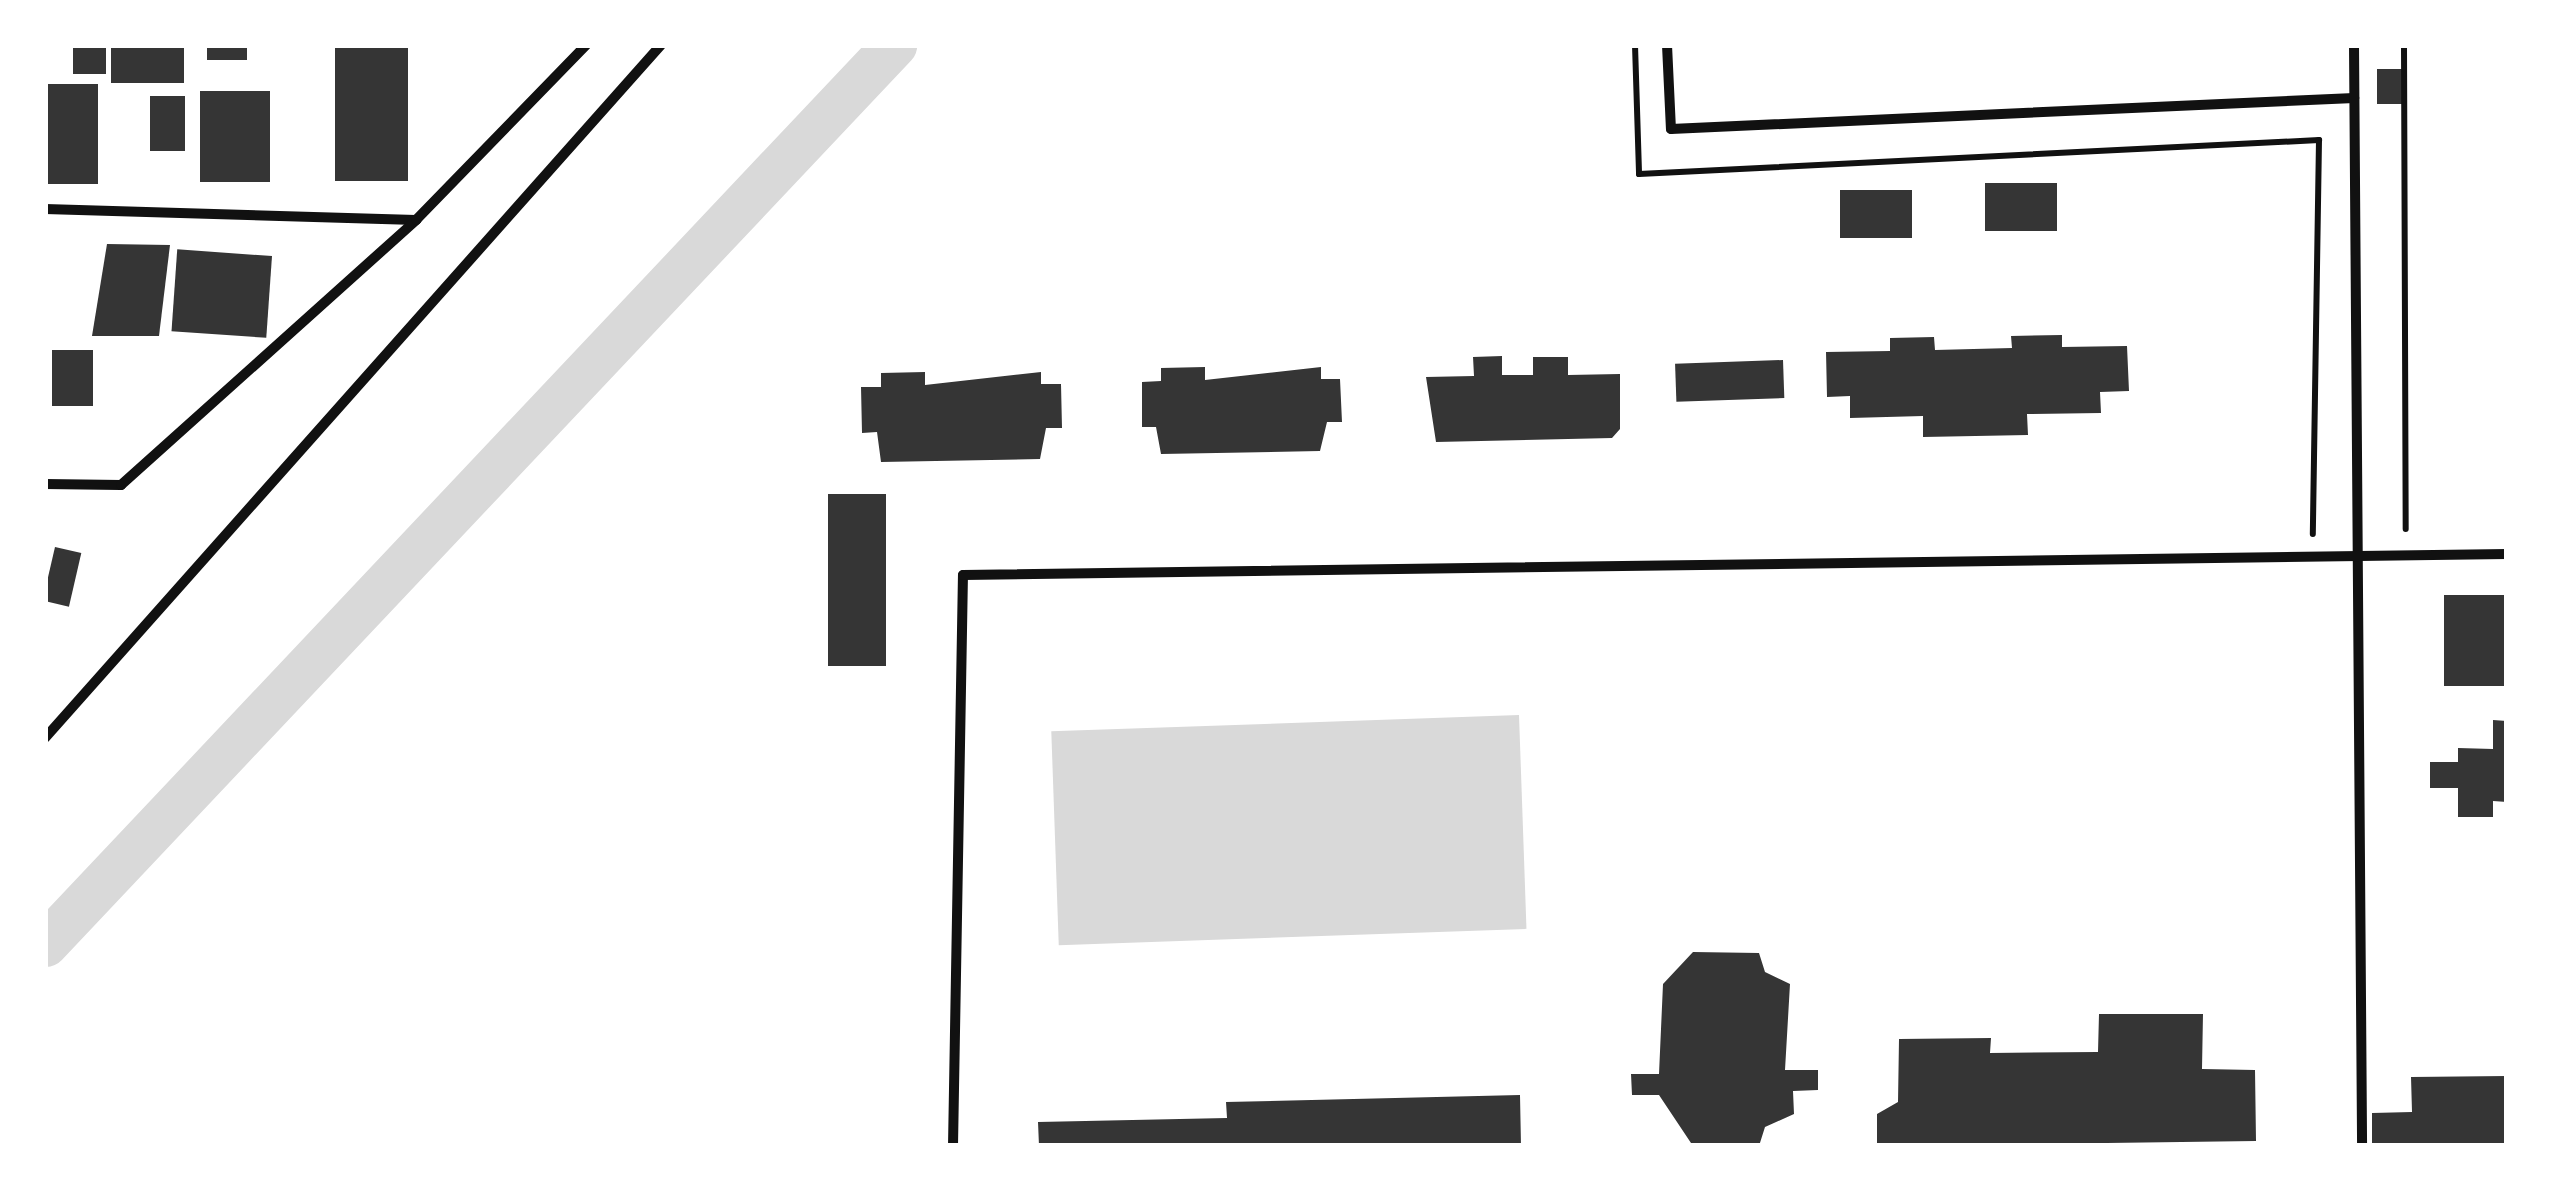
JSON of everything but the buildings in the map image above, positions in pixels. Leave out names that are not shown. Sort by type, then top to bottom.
[{"type":"street","points":[[45,484],[121,485],[416,220],[586,45]]},
{"type":"street","points":[[45,738],[661,45]]},
{"type":"street","points":[[1667,45],[1671,130],[2354,98]]},
{"type":"street","points":[[2354,45],[2353,556],[2362,1146]]},
{"type":"street","points":[[45,210],[416,220]]},
{"type":"street","points":[[953,1146],[962,576],[2507,554]]},
{"type":"path","points":[[1635,45],[1639,174],[2320,140],[2312,557]]},
{"type":"path","points":[[2404,45],[2407,556]]},
{"type":"shaded area","points":[[1519,715],[1526,929],[1059,945],[1051,731]]},
{"type":"waterway","points":[[45,944],[894,45]]}]
